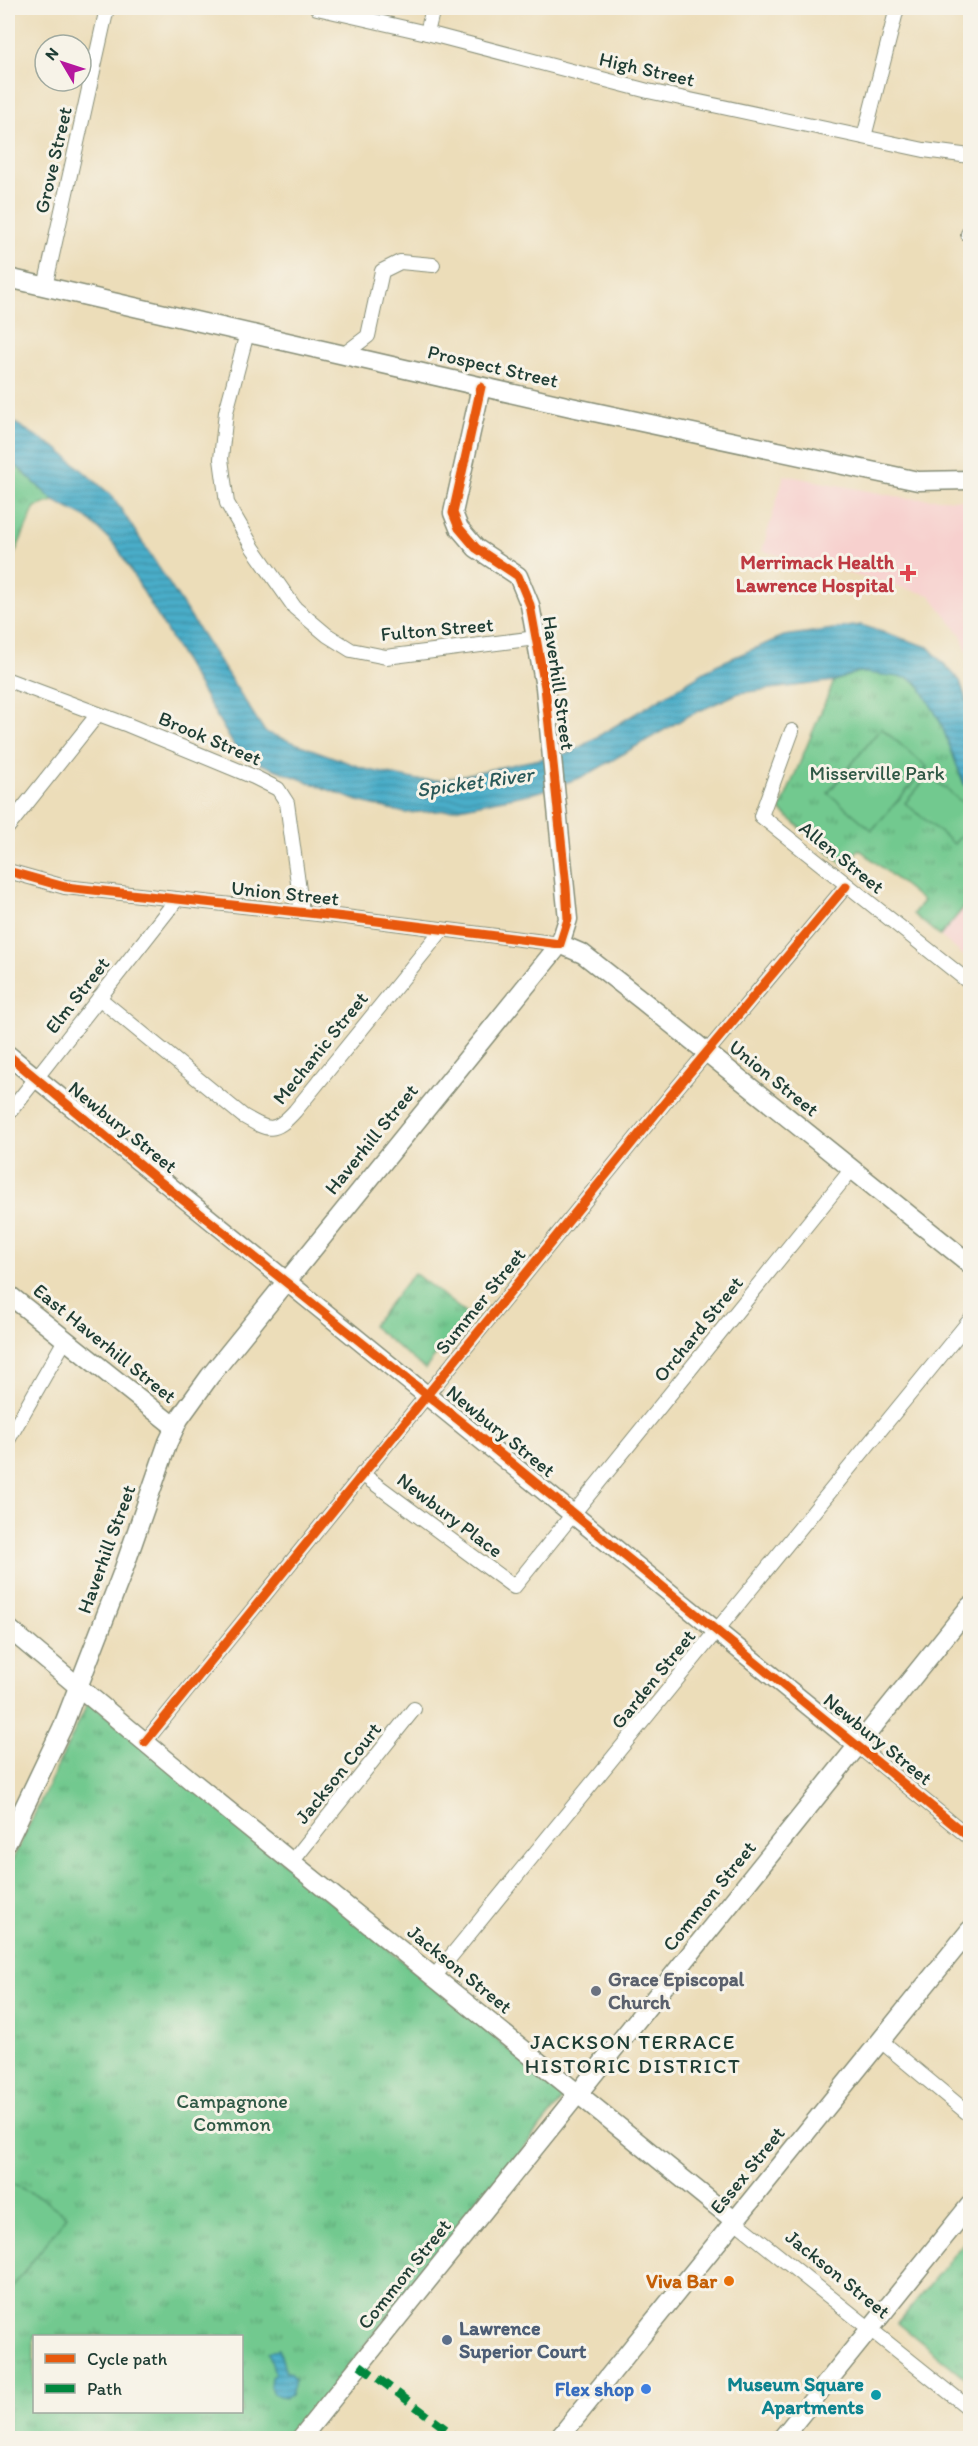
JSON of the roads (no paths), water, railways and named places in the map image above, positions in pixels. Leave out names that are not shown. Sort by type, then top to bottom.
[{"type":"main road","name":"Prospect Street","points":[[8,278],[481,387],[918,481],[970,480]]},
{"type":"main road","name":"Haverhill Street","points":[[8,1841],[63,1726],[123,1571],[175,1427],[210,1376],[560,944],[568,919],[544,687],[530,605],[518,576],[476,548],[459,528],[453,513],[481,387]]},
{"type":"main road","name":"Union Street","points":[[560,944],[583,954],[970,1264]]},
{"type":"main road","name":"Newbury Street","points":[[8,1055],[858,1746]]},
{"type":"main road","name":"East Haverhill Street","points":[[8,1294],[175,1427]]},
{"type":"main road","name":"Common Street","points":[[301,2439],[970,1606]]},
{"type":"main road","name":"Jackson Street","points":[[8,1628],[292,1862],[735,2221]]},
{"type":"main road","name":"Essex Street","points":[[559,2439],[970,1930]]},
{"type":"main road","points":[[782,2439],[970,2205]]},
{"type":"street","name":"Grove Street","points":[[45,287],[107,8]]},
{"type":"street","name":"High Street","points":[[317,8],[428,33],[648,91],[864,137],[970,156]]},
{"type":"street","points":[[428,33],[433,8]]},
{"type":"street","points":[[864,137],[897,8]]},
{"type":"street","points":[[343,355],[368,336],[382,271],[400,262],[433,265]]},
{"type":"street","name":"Fulton Street","points":[[247,333],[226,412],[221,459],[227,503],[253,548],[295,608],[327,635],[351,650],[387,657],[536,638]]},
{"type":"street","name":"Brook Street","points":[[8,680],[98,714],[254,777],[278,789],[288,803],[302,912]]},
{"type":"street","points":[[8,827],[98,714]]},
{"type":"street","name":"Allen Street","points":[[792,731],[761,816],[970,983]]},
{"type":"street","name":"Union Street","points":[[8,870],[65,887],[302,912],[560,944]]},
{"type":"street","name":"Summer Street","points":[[145,1742],[707,1052],[846,886]]},
{"type":"street","name":"Elm Street","points":[[8,1114],[177,899]]},
{"type":"street","name":"Mechanic Street","points":[[99,998],[243,1116],[263,1127],[275,1128],[295,1111],[442,930]]},
{"type":"street","name":"Orchard Street","points":[[513,1587],[852,1169]]},
{"type":"street","name":"Garden Street","points":[[434,1977],[970,1320]]},
{"type":"street","points":[[8,1440],[65,1340]]},
{"type":"street","name":"Newbury Place","points":[[362,1474],[513,1587]]},
{"type":"street","name":"Jackson Court","points":[[292,1862],[414,1709]]},
{"type":"street","name":"Newbury Street","points":[[858,1746],[970,1838]]},
{"type":"street","points":[[880,2041],[970,2115]]},
{"type":"street","name":"Jackson Street","points":[[735,2221],[970,2409]]},
{"type":"water","name":"Spicket River","points":[[8,419],[58,449],[113,497],[265,732],[368,770],[418,780],[441,780],[572,752],[716,665],[784,636],[861,625],[928,647],[960,681],[970,711],[970,790],[964,784],[940,721],[918,683],[908,678],[858,672],[834,681],[739,693],[688,716],[585,776],[538,792],[450,810],[405,813],[358,801],[240,756],[117,547],[87,518],[54,501],[8,458]]},
{"type":"water","points":[[279,2349],[286,2372],[289,2372],[295,2380],[291,2395],[284,2398],[274,2394],[270,2385],[271,2377],[275,2373],[268,2352]]},
{"type":"place","name":"Merrimack Health Lawrence Hospital","points":[[908,573]]},
{"type":"place","name":"Grace Episcopal Church","points":[[596,1991]]},
{"type":"place","name":"Viva Bar","points":[[729,2281]]},
{"type":"place","name":"Lawrence Superior Court","points":[[447,2340]]},
{"type":"place","name":"Flex shop","points":[[646,2389]]},
{"type":"place","name":"Museum Square Apartments","points":[[876,2395]]},
{"type":"district","name":"JACKSON TERRACE HISTORIC DISTRICT","points":[[633,2054]]},
{"type":"park label","name":"Misserville Park","points":[[877,773]]},
{"type":"park label","name":"Campagnone Common","points":[[232,2112]]}]
